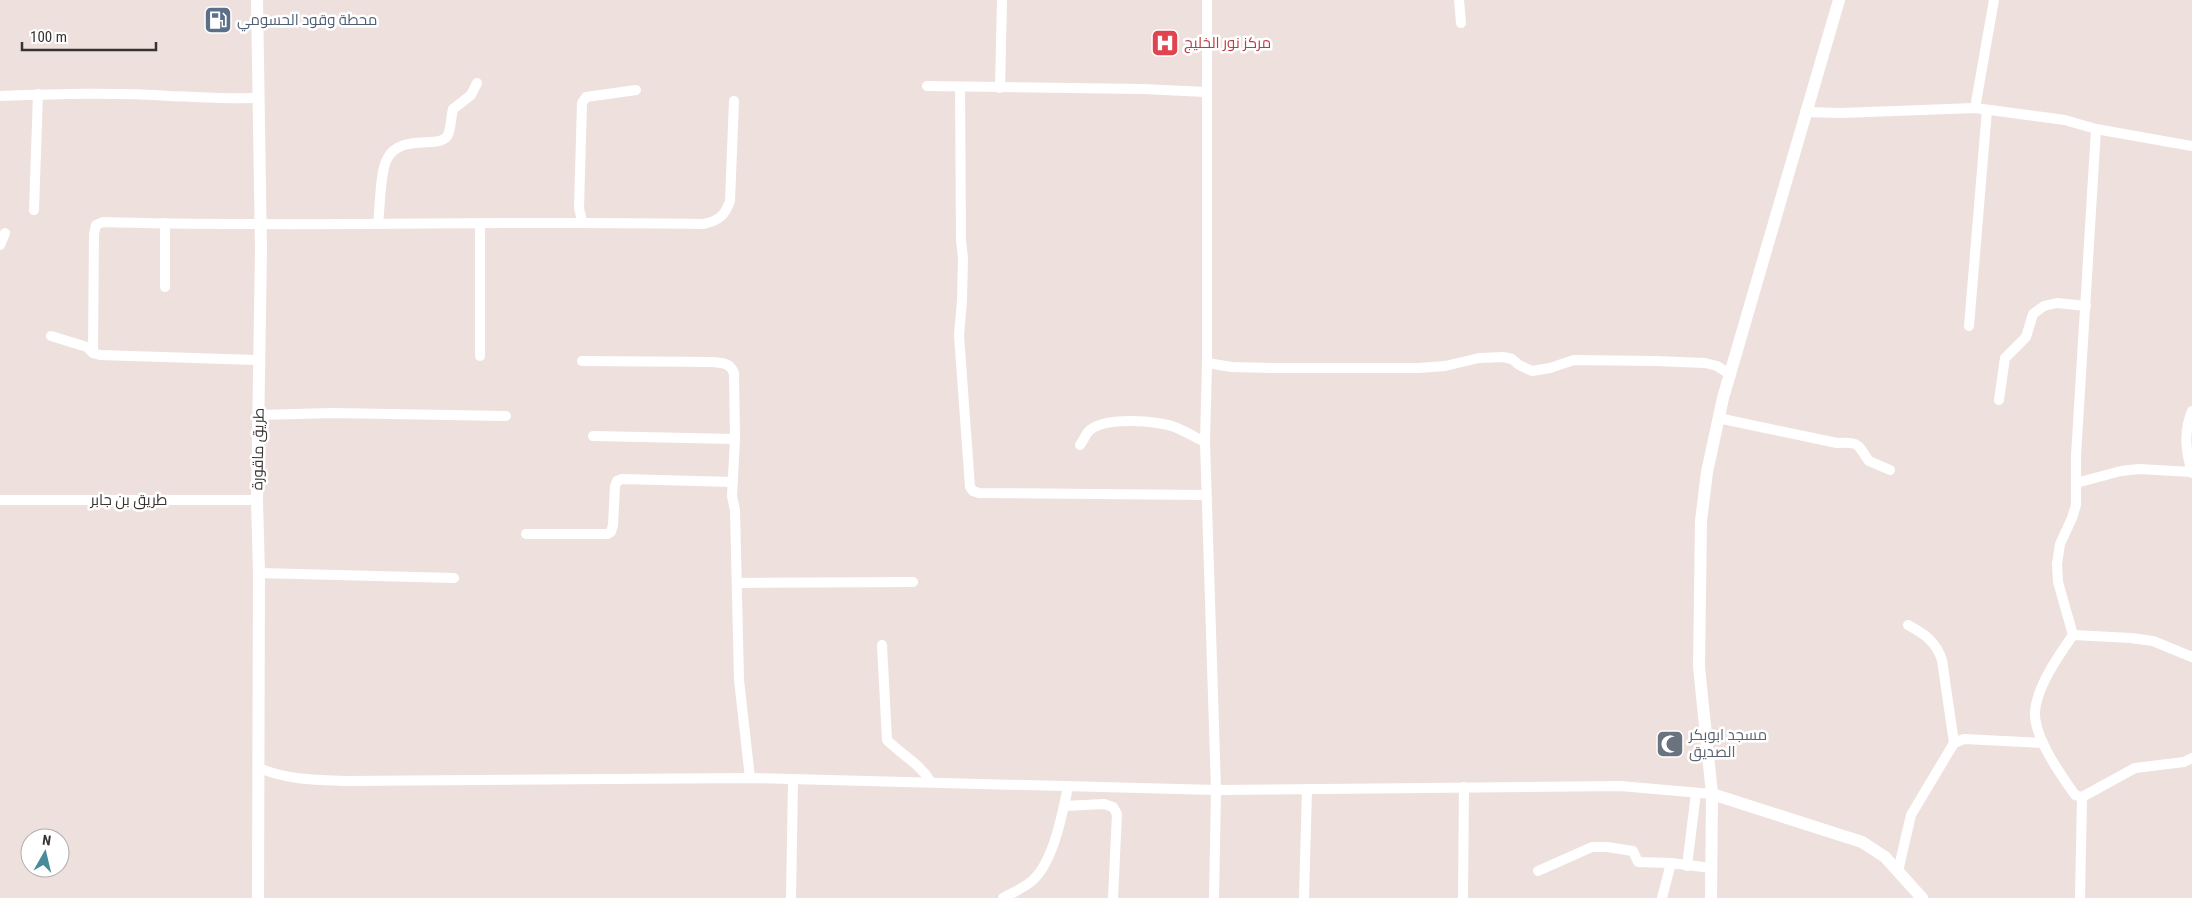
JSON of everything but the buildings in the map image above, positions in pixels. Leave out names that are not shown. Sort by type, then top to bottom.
[{"type":"street","name":"طريق ماقورة","points":[[257,0],[260,224],[257,500],[259,573],[258,898]]},
{"type":"street","points":[[1000,88],[1002,0]]},
{"type":"street","points":[[1207,0],[1207,363],[1205,442],[1216,790],[1214,898]]},
{"type":"street","points":[[1459,0],[1461,23]]},
{"type":"street","points":[[1711,898],[1712,794],[1699,667],[1701,530],[1707,472],[1718,418],[1838,0]]},
{"type":"street","points":[[1975,108],[1994,0]]},
{"type":"street","points":[[378,224],[387,158],[398,147],[408,143],[437,142],[445,139],[448,134],[453,109],[471,94],[477,84]]},
{"type":"street","points":[[927,86],[1143,89],[1206,92]]},
{"type":"street","points":[[960,87],[961,240],[963,258],[962,301],[958,335],[970,487],[973,491],[979,493],[1206,495]]},
{"type":"street","points":[[582,221],[579,208],[582,103],[586,97],[636,90]]},
{"type":"street","points":[[0,96],[38,94],[258,98]]},
{"type":"street","points":[[34,210],[38,94]]},
{"type":"street","points":[[93,353],[96,225],[103,222],[165,224],[480,224],[582,221],[703,224],[714,222],[726,212],[730,201],[734,101]]},
{"type":"street","points":[[1805,112],[1840,113],[1975,108],[2065,120],[2096,129],[2192,146]]},
{"type":"street","points":[[1969,326],[1987,110]]},
{"type":"street","points":[[2082,797],[2074,793],[2038,735],[2035,715],[2036,705],[2045,682],[2073,635],[2058,582],[2057,564],[2060,544],[2074,511],[2096,129]]},
{"type":"street","points":[[165,224],[165,288]]},
{"type":"street","points":[[480,224],[480,356]]},
{"type":"street","points":[[0,245],[5,233]]},
{"type":"street","points":[[1999,400],[2005,358],[2026,337],[2033,314],[2044,306],[2057,304],[2086,306]]},
{"type":"street","points":[[52,336],[87,347],[93,353],[100,355],[259,360]]},
{"type":"street","points":[[1207,363],[1232,367],[1272,368],[1419,368],[1445,366],[1479,358],[1503,357],[1512,359],[1519,366],[1532,371],[1574,360],[1655,361],[1705,363],[1717,366],[1731,375]]},
{"type":"street","points":[[582,360],[725,364],[731,367],[734,373],[735,439],[733,482],[738,583],[739,680],[750,778]]},
{"type":"street","points":[[2076,483],[2121,471],[2139,469],[2192,472],[2186,450],[2188,423],[2192,411]]},
{"type":"street","points":[[259,414],[332,413],[506,416]]},
{"type":"street","points":[[1718,418],[1837,443],[1856,443],[1862,448],[1869,461],[1890,470]]},
{"type":"street","points":[[1080,445],[1089,431],[1095,428],[1114,422],[1130,421],[1167,424],[1205,442]]},
{"type":"street","points":[[593,436],[735,439]]},
{"type":"street","points":[[526,534],[607,534],[611,532],[615,486],[617,481],[622,479],[733,482]]},
{"type":"street","name":"طريق بن جابر","points":[[0,500],[257,500]]},
{"type":"street","points":[[259,573],[454,578]]},
{"type":"street","points":[[738,583],[913,582]]},
{"type":"street","points":[[1908,625],[1930,638],[1938,648],[1944,667],[1954,743]]},
{"type":"street","points":[[2073,635],[2115,636],[2153,641],[2192,657]]},
{"type":"street","points":[[882,645],[887,740],[900,753],[924,770],[931,782]]},
{"type":"street","points":[[1898,871],[1911,816],[1954,743],[1964,738],[2043,742]]},
{"type":"street","points":[[2082,797],[2136,768],[2184,762],[2192,758]]},
{"type":"street","points":[[259,768],[295,779],[346,781],[750,778],[1216,790],[1620,786],[1712,794],[1862,842],[1885,857],[1922,898]]},
{"type":"street","points":[[791,898],[793,780]]},
{"type":"street","points":[[1003,898],[1026,885],[1041,869],[1047,858],[1064,806],[1068,787]]},
{"type":"street","points":[[1463,898],[1464,787]]},
{"type":"street","points":[[1304,898],[1307,789]]},
{"type":"street","points":[[1687,866],[1696,792]]},
{"type":"street","points":[[2080,898],[2082,797]]},
{"type":"street","points":[[1064,806],[1104,804],[1113,807],[1117,814],[1113,898]]},
{"type":"street","points":[[1538,871],[1592,847],[1633,851],[1638,862],[1671,863],[1711,868]]},
{"type":"street","points":[[1662,898],[1671,863]]},
{"type":"place","name":"محطة وقود الحسومي","points":[[218,20]]},
{"type":"place","name":"مركز نور الخليج","points":[[1165,43]]},
{"type":"place","name":"مسجد ابوبكر الصديق","points":[[1670,744]]}]
